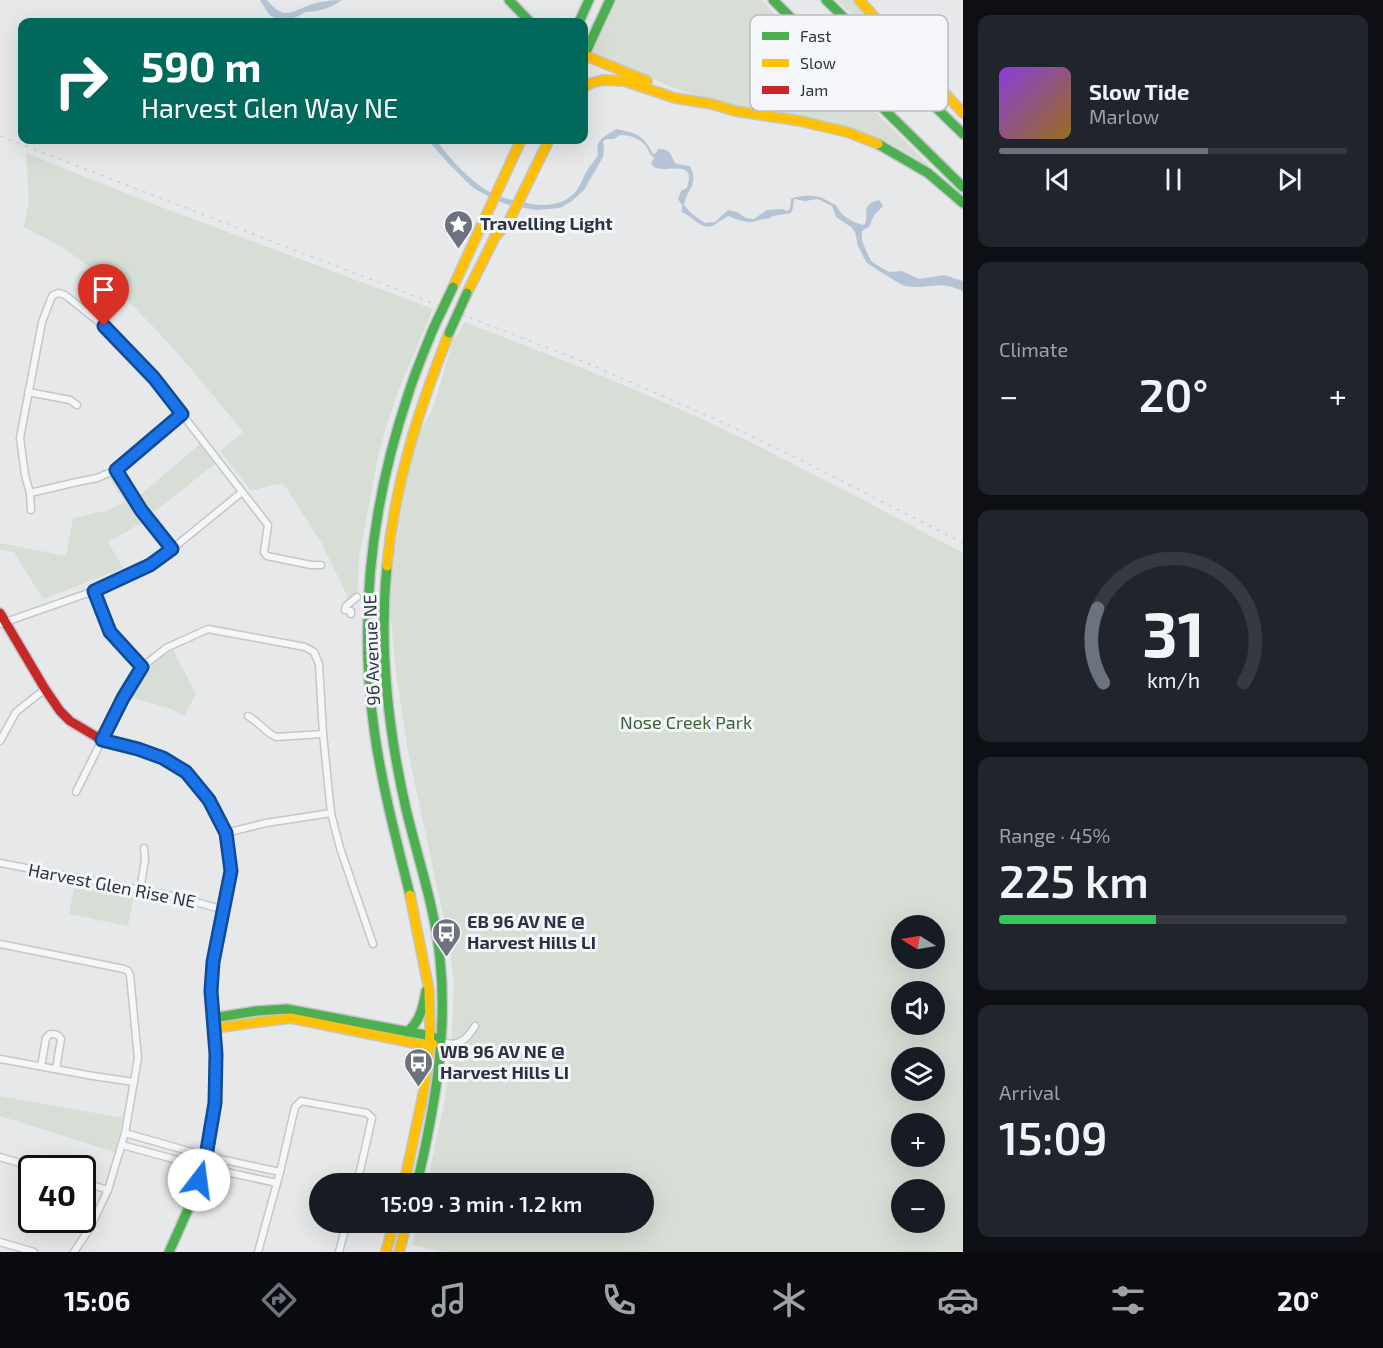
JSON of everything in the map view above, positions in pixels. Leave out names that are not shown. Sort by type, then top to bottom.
[{"type":"main road","points":[[503,0],[515,18]]},
{"type":"main road","points":[[509,0],[526,18]]},
{"type":"main road","points":[[581,18],[589,0]]},
{"type":"main road","points":[[588,47],[610,0]]},
{"type":"main road","points":[[773,0],[788,15]]},
{"type":"main road","points":[[826,0],[841,15]]},
{"type":"main road","points":[[859,0],[872,15]]},
{"type":"main road","points":[[588,58],[693,100],[735,111],[801,121],[847,132],[884,146],[928,173],[963,203]]},
{"type":"main road","points":[[588,85],[603,80],[624,81],[675,98],[693,100]]},
{"type":"main road","points":[[948,97],[963,113]]},
{"type":"main road","points":[[886,111],[963,187]]},
{"type":"main road","points":[[939,111],[963,134]]},
{"type":"main road","name":"96 Avenue NE","points":[[406,1173],[423,1095],[430,1041],[430,1002],[419,933],[385,792],[371,702],[367,646],[369,577],[380,502],[392,446],[405,402],[434,327],[519,144]]},
{"type":"main road","points":[[532,166],[541,144]]},
{"type":"main road","points":[[532,166],[546,144]]},
{"type":"main road","name":"96 Avenue NE","points":[[420,1173],[428,1136],[441,1042],[442,999],[440,958],[402,788],[389,702],[385,646],[385,595],[391,530],[408,450],[421,407],[449,333],[494,238],[508,221],[532,166]]},
{"type":"main road","points":[[0,613],[3,624],[45,689],[70,721],[102,740],[163,758],[186,772],[209,800],[226,833],[231,871],[213,962],[211,991],[216,1054],[215,1103],[206,1156],[195,1194],[169,1252]]},
{"type":"main road","points":[[385,792],[402,788]]},
{"type":"main road","points":[[407,1032],[417,1024],[427,986]]},
{"type":"main road","points":[[213,1018],[287,1009],[407,1032],[430,1041]]},
{"type":"main road","points":[[214,1029],[291,1018],[441,1042]]},
{"type":"main road","points":[[386,1252],[391,1233]]},
{"type":"main road","points":[[399,1252],[403,1233]]},
{"type":"street","points":[[31,510],[20,438],[42,322],[50,299],[58,293],[65,295],[104,326],[154,378],[268,525],[264,552],[267,556],[321,565]]},
{"type":"street","points":[[28,392],[70,400],[77,405]]},
{"type":"street","points":[[30,493],[97,478],[116,470],[182,414]]},
{"type":"street","points":[[116,470],[141,510],[172,549]]},
{"type":"street","points":[[3,624],[94,591],[150,565],[242,492]]},
{"type":"street","points":[[94,591],[110,632],[142,667]]},
{"type":"street","points":[[351,614],[351,611],[345,610],[346,606],[357,597]]},
{"type":"street","points":[[76,792],[123,698],[142,667],[166,648],[208,629],[305,647],[314,652],[319,664],[330,813],[373,944]]},
{"type":"street","points":[[0,741],[16,712],[45,689]]},
{"type":"street","points":[[248,716],[276,737],[323,734]]},
{"type":"street","points":[[226,833],[266,823],[330,813]]},
{"type":"street","points":[[140,890],[145,860],[144,848]]},
{"type":"street","name":"Harvest Glen Rise NE","points":[[0,863],[182,898],[224,910]]},
{"type":"street","points":[[0,944],[124,969],[130,975],[138,1058],[123,1139],[108,1190],[90,1228],[74,1252]]},
{"type":"street","points":[[441,1042],[450,1045],[464,1041],[475,1026]]},
{"type":"street","points":[[40,1066],[46,1038],[50,1034],[55,1034],[61,1039],[56,1069]]},
{"type":"street","points":[[0,1059],[134,1082]]},
{"type":"street","points":[[258,1252],[295,1107],[301,1101],[367,1113],[372,1118],[360,1173]]},
{"type":"street","points":[[123,1139],[280,1172]]},
{"type":"street","points":[[123,1139],[203,1167],[277,1183]]},
{"type":"street","points":[[0,1157],[18,1162]]},
{"type":"street","points":[[96,1186],[108,1190]]},
{"type":"street","points":[[339,1252],[344,1233]]},
{"type":"street","points":[[0,1242],[34,1252]]},
{"type":"green space","points":[[617,0],[761,0],[776,15],[750,15],[750,110],[716,102],[669,86],[597,56],[593,51]]},
{"type":"green space","points":[[837,0],[853,0],[866,15],[852,15]]},
{"type":"green space","points":[[755,111],[874,111],[935,172],[888,142]]},
{"type":"green space","points":[[26,153],[145,201],[433,309],[399,389],[387,424],[379,452],[359,557],[357,597],[346,606],[347,595],[321,542],[283,484],[251,491],[220,451],[243,432],[204,384],[120,293],[67,250],[24,227],[29,201]]},
{"type":"green space","name":"Nose Creek Park","points":[[465,322],[631,388],[697,417],[759,446],[963,553],[963,1252],[445,1252],[412,1245],[415,1233],[654,1233],[654,1173],[429,1173],[445,1099],[451,1052],[454,983],[449,943],[408,751],[396,672],[390,609],[395,550],[408,469],[417,435],[432,411],[453,341]]},
{"type":"green space","points":[[200,444],[216,463],[153,513],[140,495]]},
{"type":"green space","points":[[109,478],[116,478],[145,521],[108,542],[123,568],[43,599],[14,552],[0,550],[0,543],[66,556],[73,518],[109,510],[125,502]]},
{"type":"green space","points":[[173,650],[196,694],[184,716],[172,709],[129,697],[147,670]]},
{"type":"green space","points":[[75,883],[134,894],[128,926],[69,914]]},
{"type":"green space","points":[[0,1096],[123,1118],[115,1152],[0,1116]]},
{"type":"water","points":[[260,0],[267,0],[279,11],[289,13],[320,2],[342,0],[324,9],[305,12],[292,18],[276,18],[268,13]]},
{"type":"water","points":[[616,129],[629,132],[639,136],[653,154],[658,149],[665,150],[670,153],[675,163],[690,166],[693,183],[684,205],[705,223],[715,222],[728,210],[754,219],[767,210],[787,211],[790,209],[791,199],[807,196],[819,197],[836,205],[847,218],[863,225],[866,220],[867,207],[879,200],[883,206],[874,215],[869,227],[862,231],[862,241],[872,262],[889,272],[902,271],[919,279],[944,275],[963,281],[963,291],[942,285],[904,286],[882,273],[866,262],[851,227],[836,217],[832,206],[818,199],[805,201],[794,199],[791,213],[768,219],[748,222],[728,216],[710,227],[702,225],[682,212],[682,205],[678,199],[681,191],[687,188],[689,178],[686,171],[654,167],[651,164],[654,158],[645,145],[630,136],[620,135],[603,141],[603,157],[584,190],[572,201],[560,208],[536,210],[509,205],[477,190],[431,144],[439,144],[463,171],[488,191],[506,198],[545,205],[562,202],[574,194],[586,171],[598,155],[599,141]]},
{"type":"railway","points":[[0,136],[18,143]]},
{"type":"railway","points":[[21,144],[587,363],[726,424],[963,543]]},
{"type":"traffic: fast","points":[[509,0],[526,18]]},
{"type":"traffic: fast","points":[[581,18],[589,0]]},
{"type":"traffic: fast","points":[[588,47],[610,0]]},
{"type":"traffic: fast","points":[[773,0],[788,15]]},
{"type":"traffic: fast","points":[[826,0],[841,15]]},
{"type":"traffic: fast","points":[[886,111],[963,187]]},
{"type":"traffic: fast","points":[[939,111],[963,134]]},
{"type":"traffic: fast","points":[[878,144],[928,173],[963,203]]},
{"type":"traffic: fast","points":[[434,327],[453,287]]},
{"type":"traffic: fast","points":[[449,333],[467,293]]},
{"type":"traffic: fast","points":[[410,895],[386,796],[375,736],[370,693],[368,606],[371,563],[385,478],[411,386],[434,327]]},
{"type":"traffic: fast","points":[[387,566],[385,657],[394,749],[438,940],[442,987],[438,1073],[419,1173]]},
{"type":"traffic: fast","points":[[407,1032],[418,1019],[426,991]]},
{"type":"traffic: fast","points":[[169,1252],[195,1194],[206,1156],[215,1103],[216,1054],[211,996]]},
{"type":"traffic: fast","points":[[213,1018],[287,1009],[435,1038]]},
{"type":"traffic: slow","points":[[859,0],[873,15]]},
{"type":"traffic: slow","points":[[588,57],[647,81]]},
{"type":"traffic: slow","points":[[588,85],[603,80],[624,81],[675,98],[712,104],[735,111],[800,121],[847,132],[878,144]]},
{"type":"traffic: slow","points":[[948,97],[963,113]]},
{"type":"traffic: slow","points":[[453,287],[519,144]]},
{"type":"traffic: slow","points":[[494,238],[509,221],[547,144]]},
{"type":"traffic: slow","points":[[467,293],[497,233]]},
{"type":"traffic: slow","points":[[387,566],[396,505],[409,447],[449,333]]},
{"type":"traffic: slow","points":[[194,781],[209,799],[226,833],[231,871],[213,962],[211,996]]},
{"type":"traffic: slow","points":[[406,1173],[423,1095],[430,1028],[429,990],[410,895]]},
{"type":"traffic: slow","points":[[214,1028],[291,1018],[429,1046],[433,1044]]},
{"type":"traffic: slow","points":[[386,1252],[391,1233]]},
{"type":"traffic: slow","points":[[399,1252],[404,1233]]},
{"type":"traffic: jam","points":[[0,613],[45,689],[70,721],[102,740],[163,758],[186,772],[194,781]]},
{"type":"place","name":"Travelling Light","points":[[459,250]]},
{"type":"place","name":"EB 96 AV NE @ Harvest Hills LI","points":[[446,958]]},
{"type":"place","name":"WB 96 AV NE @ Harvest Hills LI","points":[[419,1088]]},
{"type":"route","points":[[104,326],[154,378],[182,414],[116,470],[141,510],[172,549],[150,565],[94,591],[110,632],[142,667],[102,740],[163,758],[186,772],[209,800],[226,833],[231,871],[213,962],[211,991],[216,1054],[215,1103],[206,1156],[199,1180]]}]
